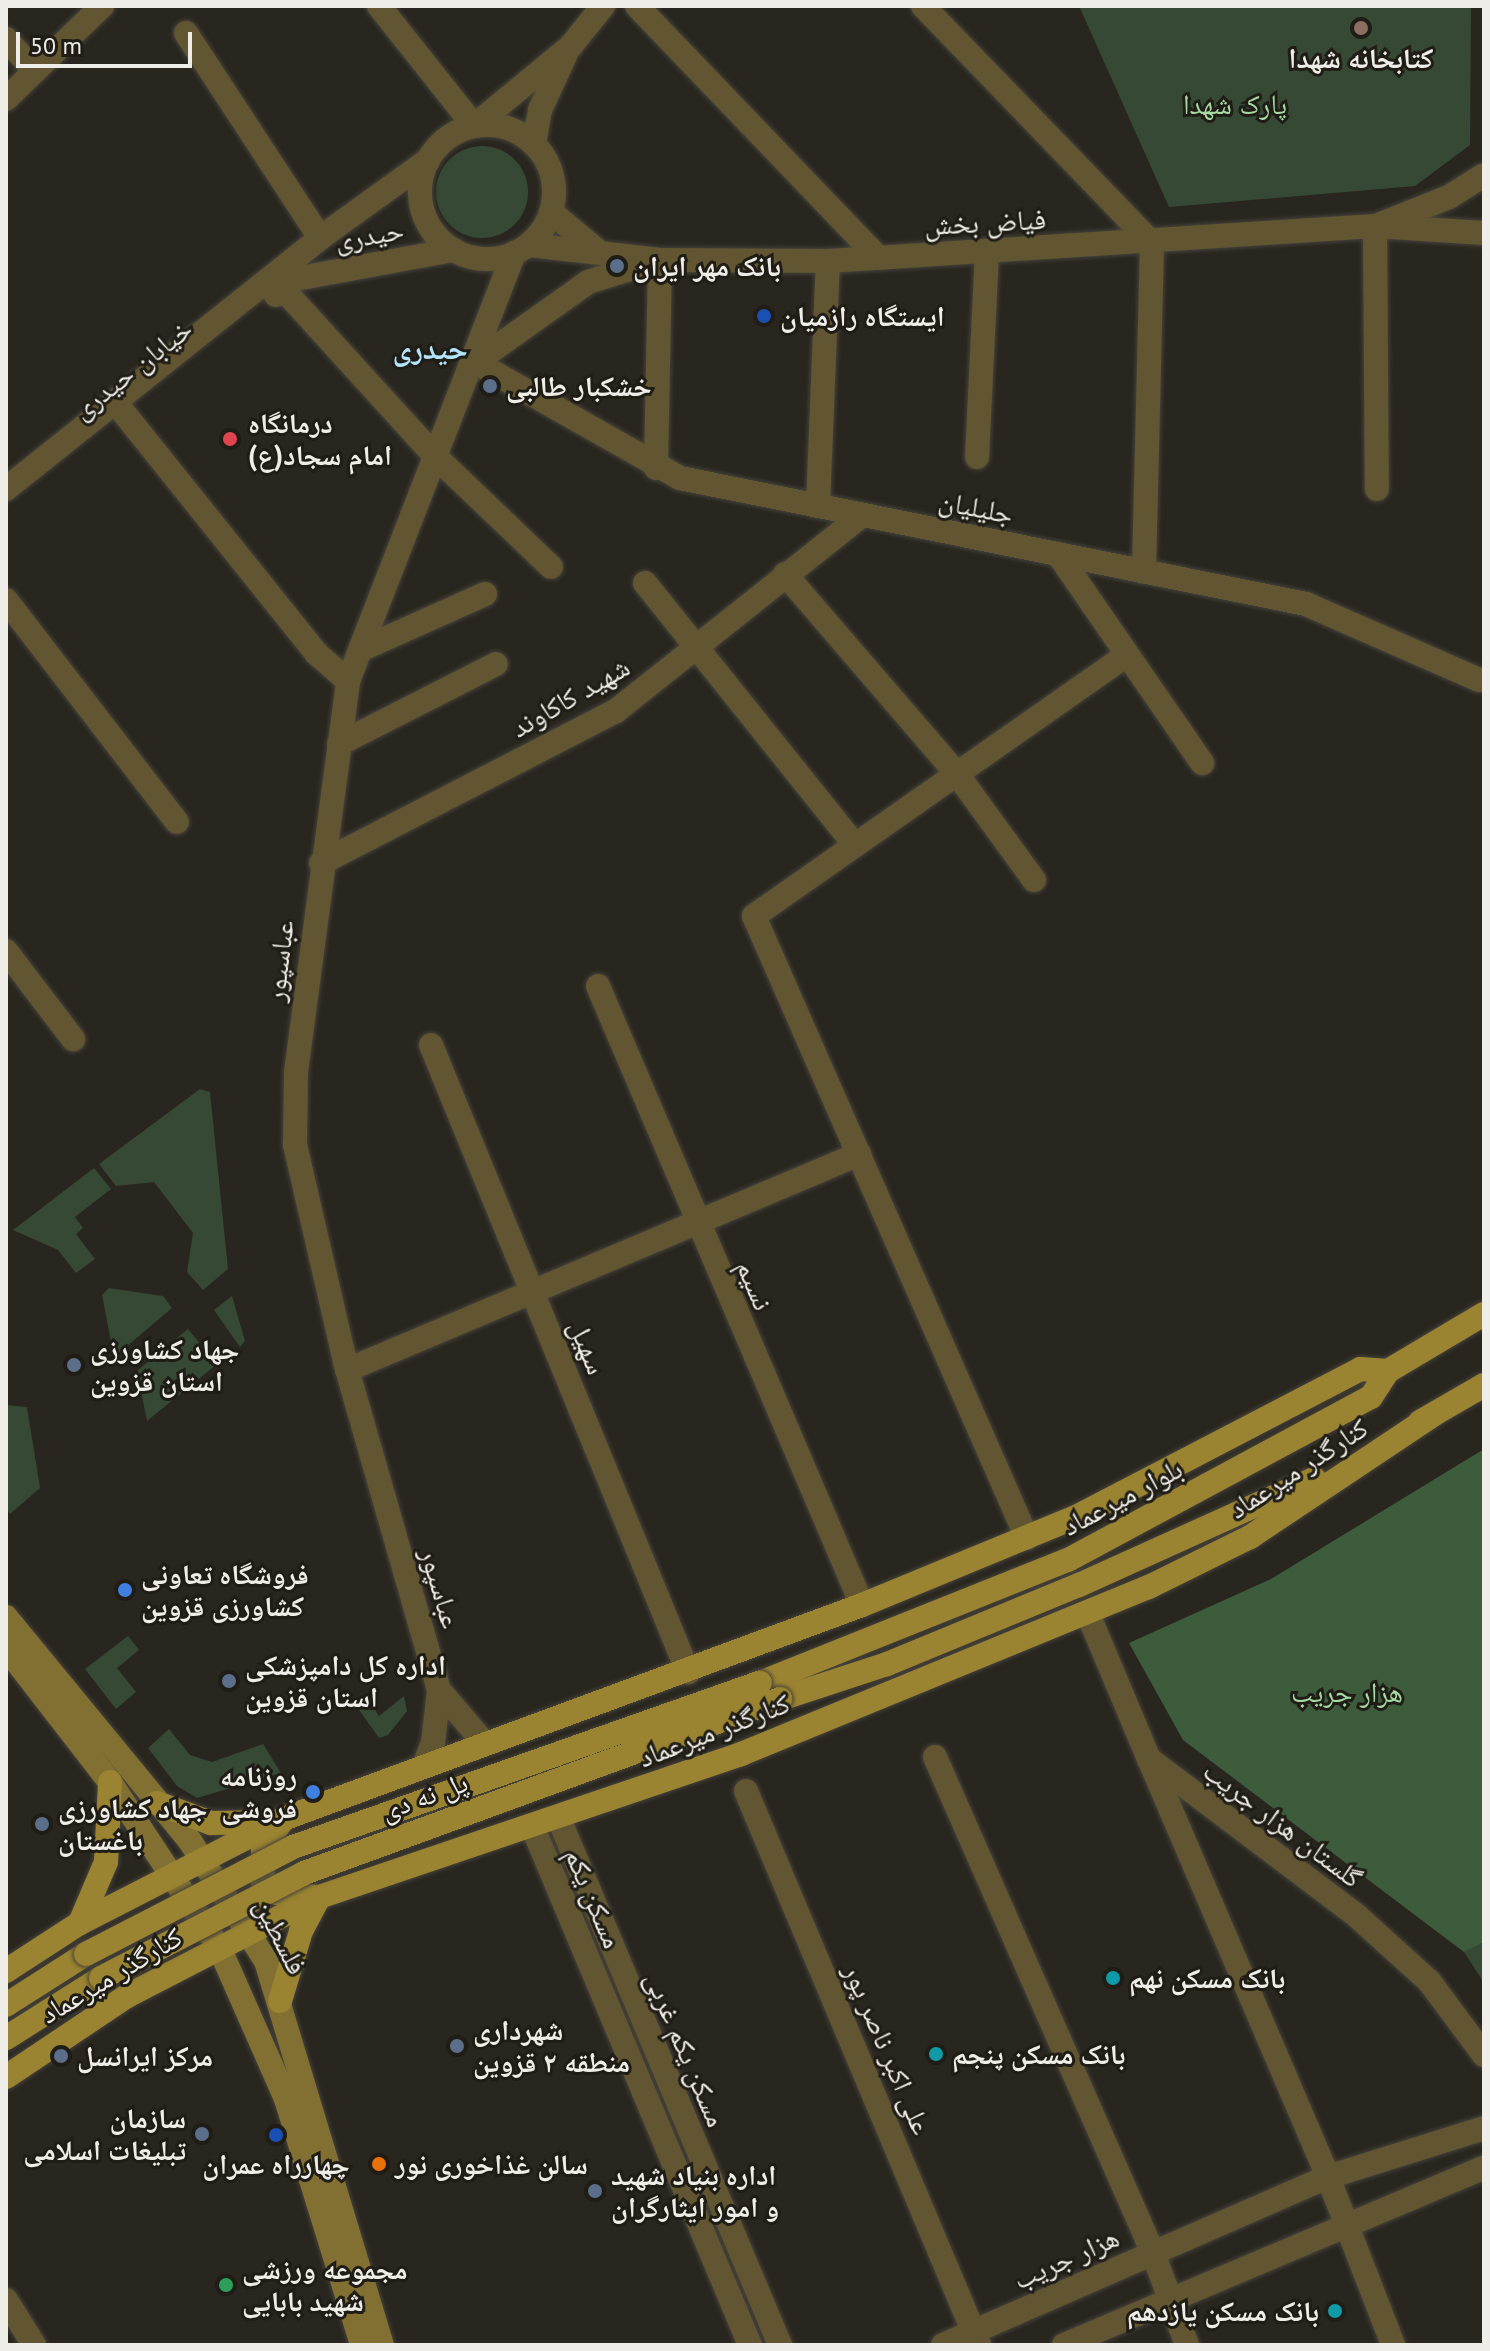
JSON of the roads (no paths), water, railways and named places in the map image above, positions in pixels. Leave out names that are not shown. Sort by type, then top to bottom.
[{"type":"main road","name":"بلوار میرعماد","points":[[760,1683],[1068,1560],[1371,1397],[1388,1371],[1484,1314]]},
{"type":"main road","name":"کنارگذر میرعماد","points":[[6,1971],[80,1923],[283,1819],[688,1672],[862,1605],[1027,1538],[1360,1369],[1388,1371]]},
{"type":"main road","name":"بلوار میرعماد","points":[[780,1699],[887,1664],[1106,1574],[1310,1482],[1484,1385]]},
{"type":"main road","name":"کنارگذر میرعماد","points":[[6,2077],[127,1996],[248,1929],[319,1897],[533,1828],[741,1754],[1088,1614],[1250,1537],[1433,1415]]},
{"type":"main road","name":"فلسطین","points":[[6,1617],[201,1859],[248,1929],[280,2001],[382,2345]]},
{"type":"main road","points":[[6,1648],[110,1782],[219,1947],[286,2099],[362,2345]]},
{"type":"main road","name":"پل نه دی","points":[[6,2005],[86,1954],[293,1847],[760,1683]]},
{"type":"main road","name":"پل نه دی","points":[[6,2038],[101,1978],[304,1873],[780,1699]]},
{"type":"main road","points":[[110,1782],[106,1862],[80,1923],[124,1921],[143,1938],[143,1963],[127,1996]]},
{"type":"main road","points":[[157,1803],[211,1823],[251,1825],[283,1819]]},
{"type":"main road","points":[[280,2001],[301,1931],[319,1897],[277,1893],[263,1882],[263,1849],[283,1819]]},
{"type":"street","points":[[6,99],[102,6]]},
{"type":"street","points":[[379,6],[474,126],[516,132],[534,144],[552,176],[551,212],[522,249],[494,259],[453,250],[426,220],[420,200],[428,160]]},
{"type":"street","points":[[551,567],[436,457],[288,279],[320,238],[428,160],[455,133],[474,126],[570,47],[603,6]]},
{"type":"street","points":[[637,6],[879,258]]},
{"type":"street","points":[[923,6],[1152,243],[1144,572]]},
{"type":"street","points":[[186,33],[320,238]]},
{"type":"street","points":[[6,39],[35,71]]},
{"type":"street","points":[[534,144],[540,110],[570,47]]},
{"type":"street","points":[[1375,226],[1449,197],[1484,176]]},
{"type":"street","points":[[551,212],[599,252]]},
{"type":"street","points":[[1375,226],[1484,233]]},
{"type":"street","points":[[1375,226],[1377,489]]},
{"type":"street","name":"فیاض بخش","points":[[522,249],[599,252],[660,260],[828,261],[1152,243],[1375,226]]},
{"type":"street","name":"عباسپور","points":[[439,1690],[347,1370],[295,1144],[296,1072],[321,863],[348,681],[522,249]]},
{"type":"street","name":"حیدری","points":[[288,279],[453,250]]},
{"type":"street","points":[[977,457],[987,252]]},
{"type":"street","points":[[475,362],[588,282],[660,260],[656,468]]},
{"type":"street","points":[[818,506],[828,261]]},
{"type":"street","name":"خیابان حیدری","points":[[6,506],[288,279]]},
{"type":"street","name":"خیابان حیدری","points":[[6,489],[288,279]]},
{"type":"street","name":"جلیلیان","points":[[475,362],[656,468],[680,478],[1306,604],[1479,680]]},
{"type":"street","points":[[124,413],[316,653],[348,681]]},
{"type":"street","name":"شهید کاکاوند","points":[[321,863],[616,711],[699,649],[785,574],[862,515]]},
{"type":"street","points":[[1058,554],[1125,656],[1202,763]]},
{"type":"street","points":[[785,574],[957,774],[1034,880]]},
{"type":"street","points":[[645,583],[855,845]]},
{"type":"street","points":[[360,650],[485,594]]},
{"type":"street","points":[[6,600],[177,822]]},
{"type":"street","points":[[1027,1538],[754,916],[1125,656]]},
{"type":"street","points":[[339,744],[496,664]]},
{"type":"street","points":[[6,951],[73,1039]]},
{"type":"street","name":"نسیم","points":[[598,986],[696,1223],[862,1605]]},
{"type":"street","name":"سهیل","points":[[431,1045],[688,1672]]},
{"type":"street","points":[[347,1370],[859,1154]]},
{"type":"street","points":[[1088,1614],[1328,2177],[1344,2227],[1393,2345]]},
{"type":"street","points":[[439,1690],[485,1744]]},
{"type":"street","points":[[424,1766],[433,1743],[439,1690]]},
{"type":"street","points":[[935,1757],[1153,2253],[1168,2301],[1187,2345]]},
{"type":"street","name":"گلستان هزار جریب","points":[[1149,1759],[1357,1916],[1429,1981],[1484,2055]]},
{"type":"street","name":"علی اکبر ناصر پور","points":[[746,1791],[977,2338]]},
{"type":"street","name":"مسکن یکم غربی","points":[[559,1819],[780,2345]]},
{"type":"street","name":"مسکن یکم","points":[[533,1828],[750,2345]]},
{"type":"street","points":[[580,1942],[604,1932]]},
{"type":"street","name":"هزار جریب","points":[[943,2345],[977,2338],[1153,2253],[1328,2177],[1484,2128]]},
{"type":"street","points":[[1064,2345],[1484,2168]]},
{"type":"street","points":[[6,2300],[34,2345]]},
{"type":"place","name":"کتابخانه شهدا","points":[[1361,28]]},
{"type":"place","name":"بانک مهر ایران","points":[[617,266]]},
{"type":"place","name":"ایستگاه رازمیان","points":[[764,316]]},
{"type":"place","name":"خشکبار طالبی","points":[[490,386]]},
{"type":"place","name":"درمانگاه امام سجاد(ع)","points":[[230,439]]},
{"type":"place","name":"جهاد کشاورزی استان قزوین","points":[[74,1365]]},
{"type":"place","name":"فروشگاه تعاونی کشاورزی قزوین","points":[[125,1590]]},
{"type":"place","name":"اداره کل دامپزشکی استان قزوین","points":[[229,1681]]},
{"type":"place","name":"روزنامه فروشی","points":[[313,1792]]},
{"type":"place","name":"جهاد کشاورزی باغستان","points":[[42,1824]]},
{"type":"place","name":"بانک مسکن نهم","points":[[1113,1978]]},
{"type":"place","name":"شهرداری منطقه ۲ قزوین","points":[[457,2046]]},
{"type":"place","name":"بانک مسکن پنجم","points":[[936,2054]]},
{"type":"place","name":"مرکز ایرانسل","points":[[61,2056]]},
{"type":"place","name":"سازمان تبلیغات اسلامی","points":[[202,2134]]},
{"type":"place","name":"چهارراه عمران","points":[[276,2135]]},
{"type":"place","name":"سالن غذاخوری نور","points":[[379,2164]]},
{"type":"place","name":"اداره بنیاد شهید و امور ایثارگران","points":[[595,2191]]},
{"type":"place","name":"مجموعه ورزشی شهید بابایی","points":[[226,2285]]},
{"type":"place","name":"بانک مسکن یازدهم","points":[[1335,2311]]},
{"type":"district","name":"حیدری","points":[[430,348]]},
{"type":"park label","name":"پارک شهدا","points":[[1235,104]]}]
